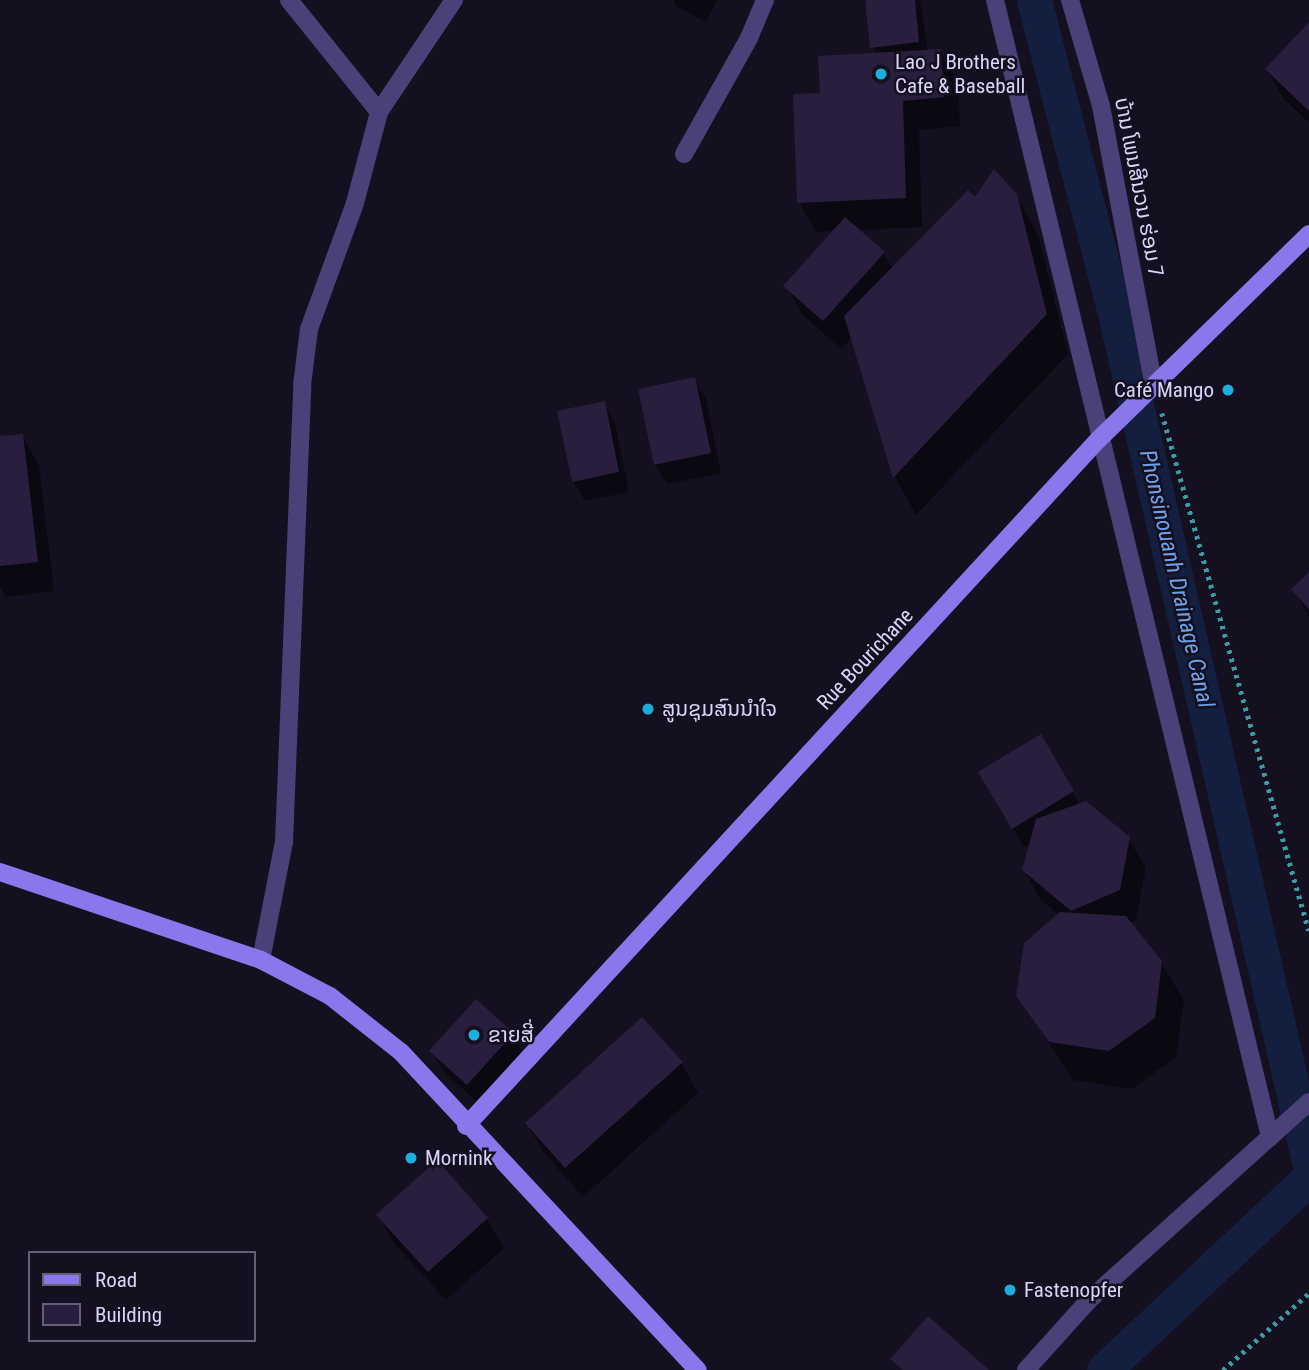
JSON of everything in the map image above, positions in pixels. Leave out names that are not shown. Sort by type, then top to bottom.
[{"type":"street","points":[[289,0],[379,112]]},
{"type":"street","points":[[261,960],[284,842],[302,385],[309,329],[355,203],[379,112],[454,0]]},
{"type":"street","points":[[684,154],[749,38],[765,0]]},
{"type":"street","points":[[995,0],[1098,440],[1270,1137]]},
{"type":"street","name":"ບ້ານ ໂພນສີນວນ ຮ່ອມ 7","points":[[1070,0],[1101,106],[1154,386]]},
{"type":"street","name":"Rue Bourichane","points":[[466,1126],[1098,440],[1309,234]]},
{"type":"street","points":[[0,872],[261,960],[330,996],[401,1052],[466,1126],[698,1370]]},
{"type":"street","points":[[1026,1370],[1090,1300],[1309,1102]]},
{"type":"path","points":[[1154,386],[1309,931]]},
{"type":"path","points":[[1223,1370],[1309,1293]]},
{"type":"building","points":[[865,0],[915,0],[919,42],[870,48]]},
{"type":"building","points":[[1309,22],[1309,111],[1265,69]]},
{"type":"building","points":[[941,49],[944,97],[903,101],[906,198],[797,203],[793,94],[820,93],[818,56]]},
{"type":"building","points":[[994,169],[1017,194],[1047,314],[893,478],[844,316],[968,190],[975,197]]},
{"type":"building","points":[[845,217],[885,252],[823,321],[783,286]]},
{"type":"building","points":[[695,377],[711,453],[654,465],[638,389]]},
{"type":"building","points":[[605,401],[619,472],[572,482],[557,411]]},
{"type":"building","points":[[23,434],[38,562],[0,566],[0,436]]},
{"type":"building","points":[[1309,572],[1309,610],[1291,589]]},
{"type":"building","points":[[1041,734],[1074,791],[1012,829],[978,772]]},
{"type":"building","points":[[1086,801],[1130,837],[1120,890],[1071,911],[1022,870],[1036,819]]},
{"type":"building","points":[[1060,912],[1126,916],[1162,961],[1155,1018],[1109,1051],[1049,1042],[1016,996],[1024,943]]},
{"type":"building","points":[[476,999],[514,1033],[467,1085],[429,1051]]},
{"type":"building","points":[[642,1017],[683,1062],[565,1168],[525,1123]]},
{"type":"building","points":[[437,1160],[488,1218],[428,1272],[376,1215]]},
{"type":"building","points":[[928,1316],[989,1370],[903,1370],[890,1359]]},
{"type":"waterway","name":"Phonsinouanh Drainage Canal","points":[[1034,0],[1117,322],[1309,1161]]},
{"type":"waterway","points":[[1104,1370],[1309,1178]]},
{"type":"place","name":"Lao J Brothers Cafe & Baseball","points":[[881,74]]},
{"type":"place","name":"Café Mango","points":[[1228,390]]},
{"type":"place","name":"ສູນຊຸມສົນນຳໃຈ","points":[[648,709]]},
{"type":"place","name":"ຂາຍສີ່","points":[[474,1035]]},
{"type":"place","name":"Mornink","points":[[411,1158]]},
{"type":"place","name":"Fastenopfer","points":[[1010,1290]]}]
